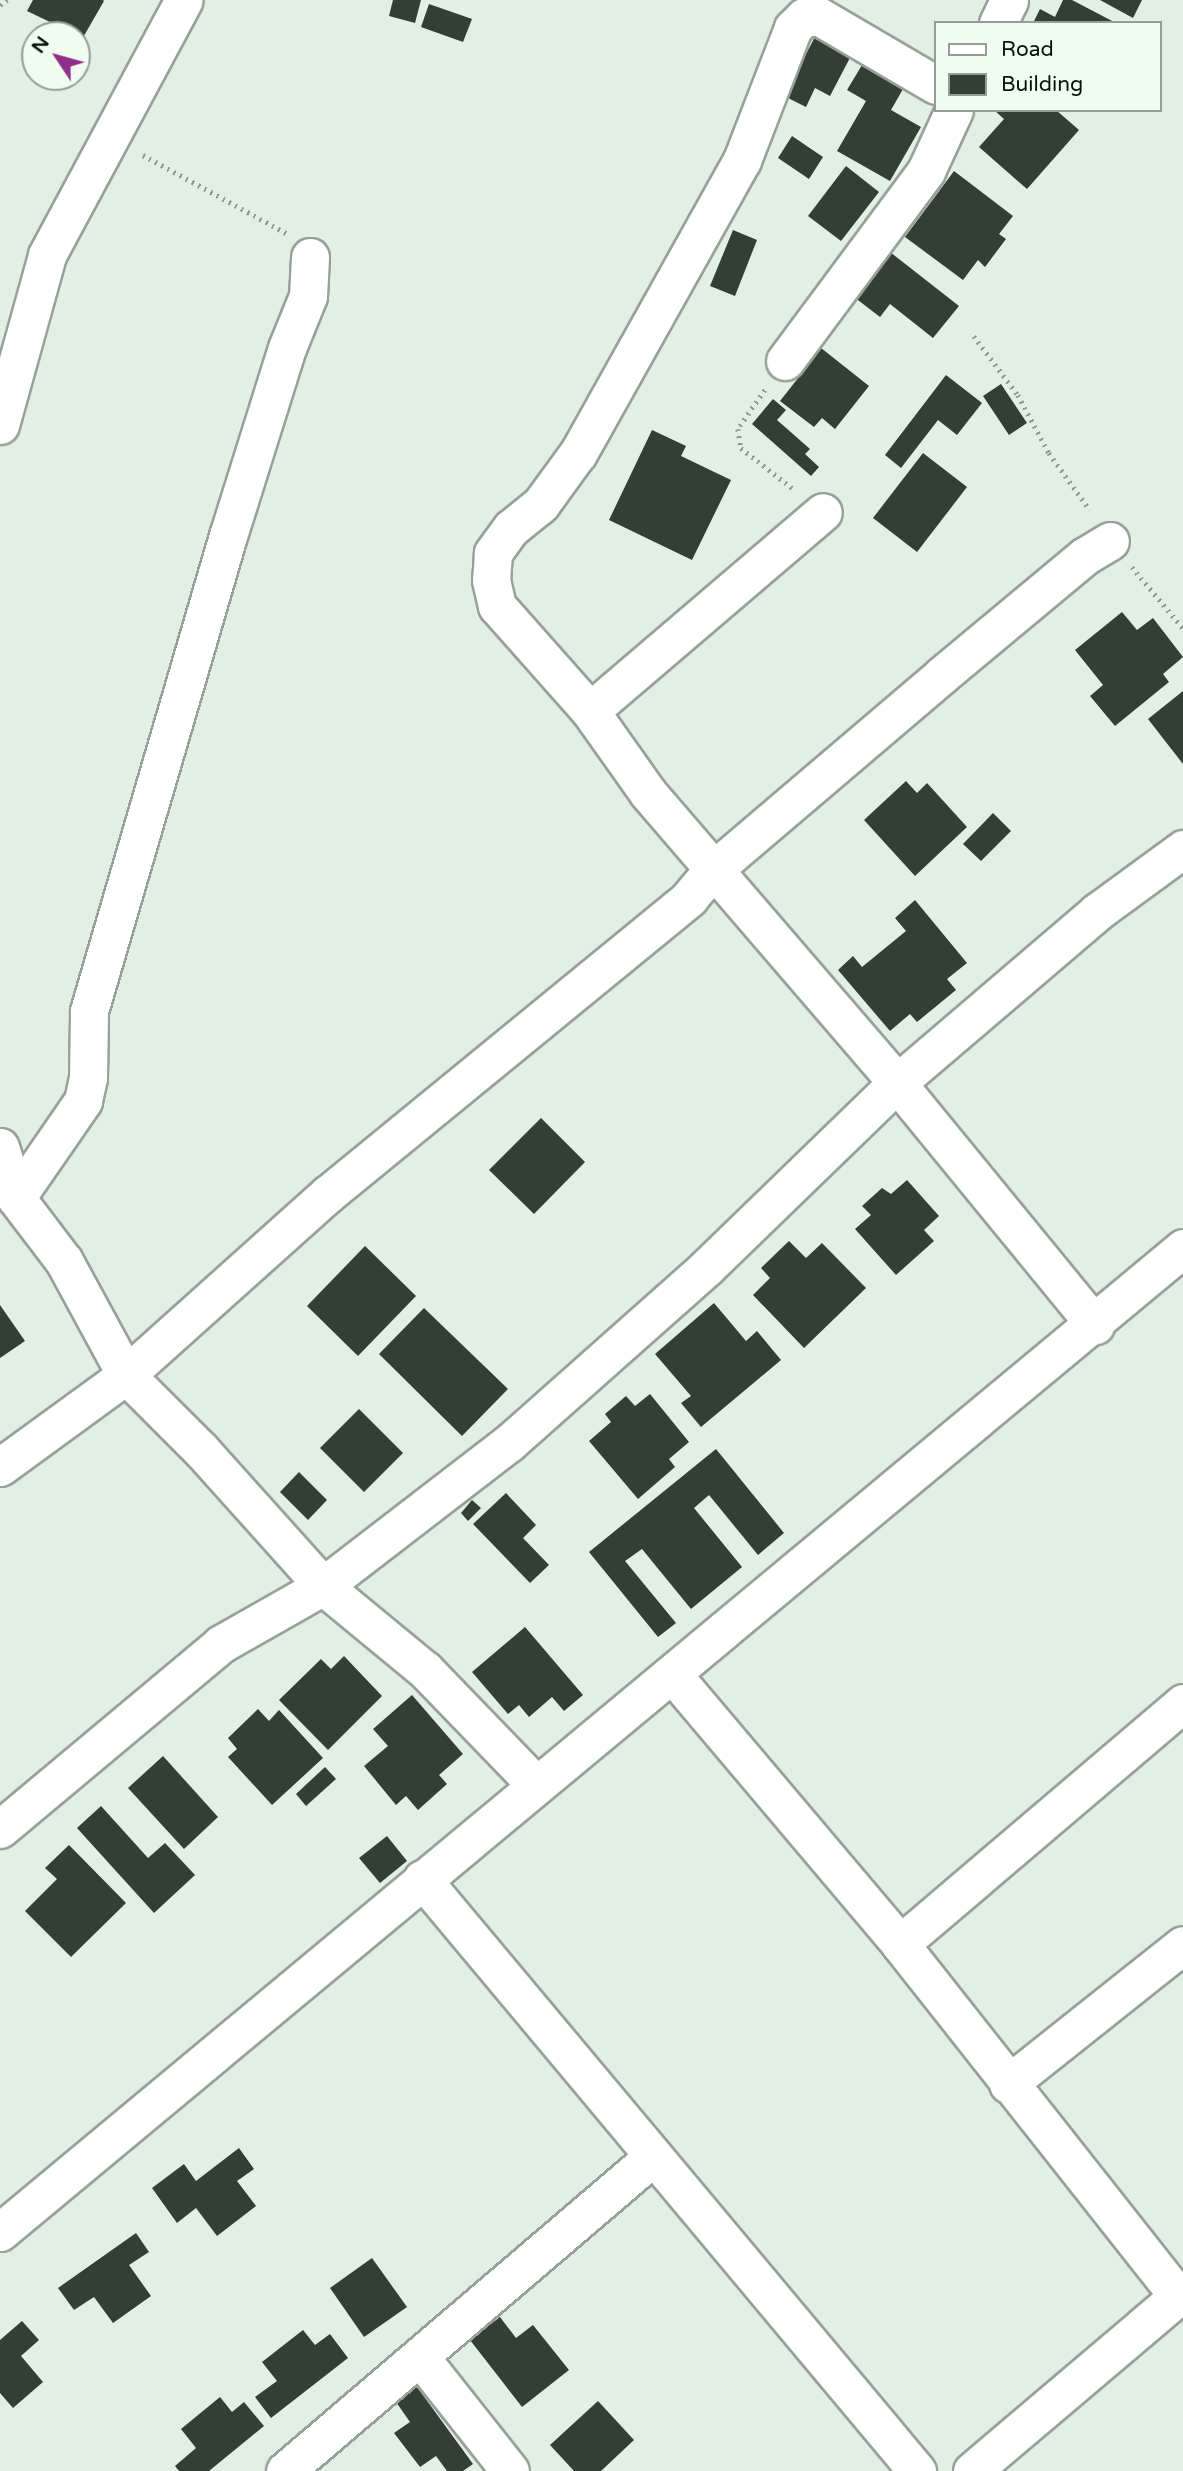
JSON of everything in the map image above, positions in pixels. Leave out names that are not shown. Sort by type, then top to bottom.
[{"type":"street","points":[[0,425],[47,255],[184,0]]},
{"type":"street","points":[[999,21],[1009,0]]},
{"type":"street","points":[[934,84],[820,17],[804,17],[793,28],[742,160],[578,453],[541,504],[511,528],[493,554],[491,580],[497,606],[590,711],[712,871],[897,1083],[1096,1325]]},
{"type":"street","points":[[785,361],[926,170],[953,112]]},
{"type":"street","points":[[16,1198],[83,1101],[88,1078],[89,1012],[228,536],[287,348],[308,296],[310,257]]},
{"type":"street","points":[[590,711],[823,512]]},
{"type":"street","points":[[0,1467],[127,1375],[328,1195],[689,898],[712,871],[1075,564],[1110,541]]},
{"type":"street","points":[[0,1829],[221,1644],[323,1586],[509,1443],[707,1267],[897,1083],[1097,912],[1183,849]]},
{"type":"street","points":[[0,1147],[16,1198],[64,1261],[127,1375],[202,1451],[323,1586],[425,1671],[535,1784]]},
{"type":"street","points":[[0,2232],[535,1784],[673,1675],[1096,1325],[1183,1248]]},
{"type":"street","points":[[673,1675],[900,1944],[1008,2084],[1180,2294],[972,2471]]},
{"type":"street","points":[[900,1944],[1183,1703]]},
{"type":"street","points":[[422,1879],[652,2158],[917,2471]]},
{"type":"street","points":[[1008,2084],[1183,1945]]},
{"type":"street","points":[[285,2471],[652,2158]]},
{"type":"street","points":[[420,2357],[510,2471]]},
{"type":"path","points":[[0,5],[7,0]]},
{"type":"path","points":[[111,138],[284,231],[310,257]]},
{"type":"path","points":[[974,336],[1018,395],[1049,453],[1110,541],[1183,628]]},
{"type":"path","points":[[785,361],[738,429],[741,448],[823,512]]},
{"type":"building","points":[[33,0],[104,1],[91,24],[91,21],[48,21],[27,11]]},
{"type":"building","points":[[393,0],[421,0],[415,23],[389,16]]},
{"type":"building","points":[[1063,0],[1072,0],[1112,21],[1034,21],[1040,9],[1055,17]]},
{"type":"building","points":[[1100,0],[1142,0],[1133,18]]},
{"type":"building","points":[[429,4],[472,19],[463,42],[421,27]]},
{"type":"building","points":[[817,33],[853,52],[830,96],[815,88],[806,107],[784,96]]},
{"type":"building","points":[[862,65],[903,89],[891,110],[921,127],[890,181],[837,151],[866,101],[847,90]]},
{"type":"building","points":[[996,112],[1058,112],[1079,130],[1027,189],[979,147],[1004,119]]},
{"type":"building","points":[[792,136],[823,157],[809,179],[778,158]]},
{"type":"building","points":[[846,166],[879,192],[841,241],[808,216]]},
{"type":"building","points":[[954,171],[1013,216],[999,234],[1006,239],[985,267],[978,260],[963,280],[905,237]]},
{"type":"building","points":[[733,230],[757,240],[735,296],[710,286]]},
{"type":"building","points":[[890,252],[959,306],[933,338],[890,304],[880,317],[854,297]]},
{"type":"building","points":[[816,344],[869,386],[835,429],[822,418],[814,427],[780,401],[810,363],[805,358]]},
{"type":"building","points":[[946,375],[982,403],[957,435],[938,420],[901,468],[885,455]]},
{"type":"building","points":[[1001,384],[1027,423],[1009,435],[983,396]]},
{"type":"building","points":[[773,399],[786,410],[777,420],[810,449],[805,454],[819,467],[811,476],[752,424]]},
{"type":"building","points":[[652,430],[686,446],[681,456],[731,480],[692,560],[609,520]]},
{"type":"building","points":[[923,453],[967,487],[917,552],[873,518]]},
{"type":"building","points":[[1122,612],[1137,630],[1153,618],[1183,657],[1163,674],[1169,682],[1115,726],[1090,696],[1103,685],[1075,650]]},
{"type":"building","points":[[1183,691],[1183,764],[1148,719]]},
{"type":"building","points":[[906,781],[917,793],[927,783],[967,827],[915,876],[864,820]]},
{"type":"building","points":[[993,813],[1011,831],[981,861],[963,844]]},
{"type":"building","points":[[915,900],[967,963],[947,979],[956,990],[917,1022],[910,1014],[890,1031],[838,970],[853,956],[862,967],[906,931],[895,918]]},
{"type":"building","points":[[541,1118],[585,1162],[534,1214],[489,1170]]},
{"type":"building","points":[[907,1180],[939,1216],[924,1230],[934,1241],[896,1275],[855,1229],[871,1215],[862,1206],[882,1188],[891,1194]]},
{"type":"building","points":[[789,1241],[806,1258],[822,1243],[866,1288],[804,1348],[753,1295],[770,1278],[761,1268]]},
{"type":"building","points":[[365,1246],[416,1296],[358,1356],[307,1306]]},
{"type":"building","points":[[714,1303],[746,1341],[757,1331],[781,1360],[701,1427],[681,1403],[691,1396],[655,1354]]},
{"type":"building","points":[[0,1305],[25,1341],[0,1358]]},
{"type":"building","points":[[424,1308],[508,1389],[462,1436],[379,1354]]},
{"type":"building","points":[[650,1394],[689,1442],[669,1459],[675,1467],[638,1499],[589,1441],[611,1422],[605,1414],[626,1396],[635,1406]]},
{"type":"building","points":[[359,1409],[403,1453],[364,1492],[320,1448]]},
{"type":"building","points":[[716,1449],[784,1533],[758,1555],[709,1495],[694,1508],[742,1567],[691,1609],[642,1549],[625,1561],[676,1623],[658,1637],[589,1552]]},
{"type":"building","points":[[299,1472],[327,1500],[308,1520],[280,1492]]},
{"type":"building","points":[[506,1493],[536,1525],[523,1538],[549,1565],[530,1583],[473,1524]]},
{"type":"building","points":[[472,1500],[481,1508],[468,1521],[461,1513]]},
{"type":"building","points":[[525,1627],[583,1695],[564,1711],[552,1697],[529,1717],[519,1705],[508,1714],[472,1672]]},
{"type":"building","points":[[344,1656],[382,1696],[328,1750],[279,1700],[321,1659],[331,1669]]},
{"type":"building","points":[[412,1695],[463,1754],[439,1775],[447,1784],[418,1810],[406,1796],[396,1805],[364,1766],[388,1746],[373,1729]]},
{"type":"building","points":[[258,1709],[269,1721],[279,1710],[323,1758],[272,1805],[228,1757],[237,1749],[228,1738]]},
{"type":"building","points":[[163,1756],[218,1817],[184,1849],[128,1788]]},
{"type":"building","points":[[325,1767],[336,1779],[306,1806],[296,1794]]},
{"type":"building","points":[[101,1806],[148,1858],[165,1843],[195,1875],[154,1913],[77,1828]]},
{"type":"building","points":[[387,1836],[407,1861],[380,1883],[359,1858]]},
{"type":"building","points":[[69,1845],[126,1903],[71,1957],[25,1911],[57,1879],[45,1868]]},
{"type":"building","points":[[239,2148],[254,2169],[237,2181],[256,2206],[217,2236],[196,2208],[177,2223],[152,2188],[184,2164],[196,2181]]},
{"type":"building","points":[[136,2233],[149,2252],[129,2265],[151,2296],[113,2323],[94,2297],[74,2310],[58,2288]]},
{"type":"building","points":[[372,2258],[407,2307],[364,2337],[330,2288]]},
{"type":"building","points":[[500,2317],[516,2338],[533,2325],[569,2370],[522,2407],[470,2340]]},
{"type":"building","points":[[22,2321],[39,2340],[21,2356],[43,2382],[13,2408],[0,2393],[0,2340]]},
{"type":"building","points":[[303,2330],[315,2345],[330,2334],[348,2358],[271,2418],[255,2397],[277,2381],[262,2362]]},
{"type":"building","points":[[417,2387],[473,2464],[463,2471],[447,2471],[436,2456],[420,2467],[394,2433],[410,2422],[396,2402]]},
{"type":"building","points":[[220,2397],[232,2412],[244,2402],[264,2426],[209,2471],[179,2471],[175,2466],[196,2448],[181,2429]]},
{"type":"building","points":[[598,2401],[634,2440],[601,2471],[574,2471],[550,2445]]}]
